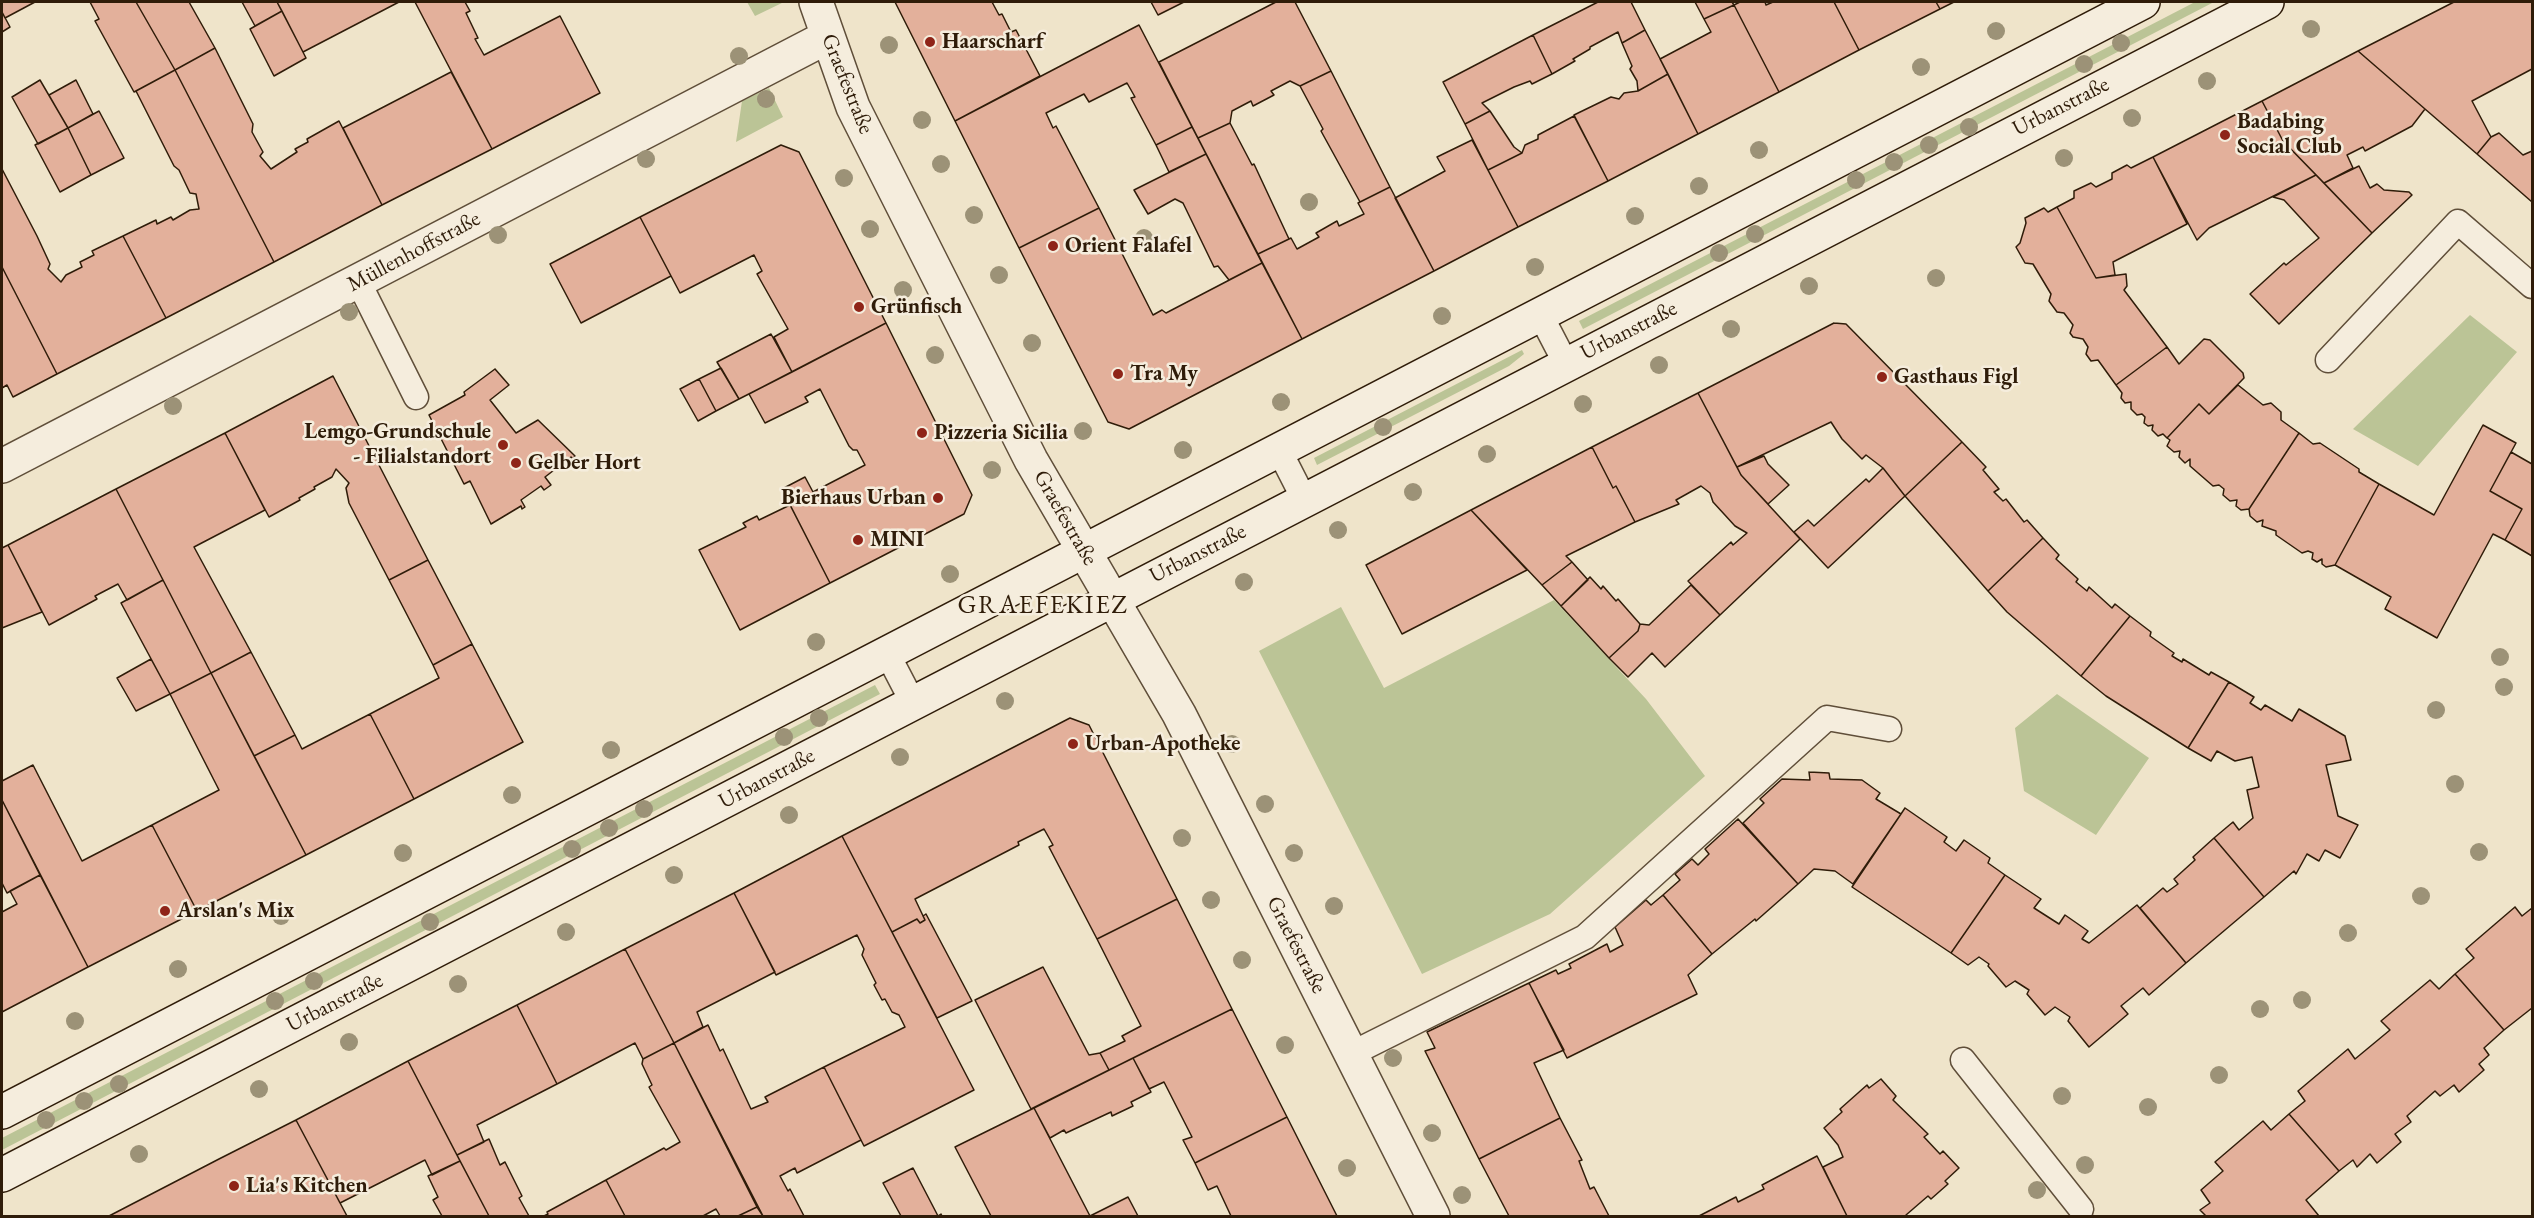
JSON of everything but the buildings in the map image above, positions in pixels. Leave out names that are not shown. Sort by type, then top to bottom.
[{"type":"main road","name":"Graefestraße","points":[[816,2],[853,107],[1031,460],[1179,714],[1433,1216]]},
{"type":"main road","points":[[2,1112],[2143,2]]},
{"type":"main road","name":"Urbanstraße","points":[[2,1175],[2267,2]]},
{"type":"main road","name":"Müllenhoffstraße","points":[[2,466],[827,37]]},
{"type":"lane","points":[[2328,360],[2458,222],[2532,286]]},
{"type":"lane","points":[[358,281],[416,397]]},
{"type":"lane","points":[[1540,314],[1566,364]]},
{"type":"lane","points":[[1279,450],[1304,499]]},
{"type":"lane","points":[[887,653],[913,703]]},
{"type":"lane","points":[[1351,1054],[1585,937],[1827,718],[1889,729]]},
{"type":"lane","points":[[1963,1060],[2081,1209]]},
{"type":"green space","points":[[747,2],[784,2],[755,16]]},
{"type":"green space","points":[[2195,2],[2214,2],[1583,329],[1579,321]]},
{"type":"green space","points":[[769,88],[783,117],[736,142],[742,101]]},
{"type":"green space","points":[[2470,315],[2517,352],[2418,466],[2353,429]]},
{"type":"green space","points":[[1522,350],[1524,354],[1509,366],[1317,465],[1314,458]]},
{"type":"green space","points":[[1554,600],[1646,699],[1705,776],[1550,914],[1422,974],[1259,651],[1341,607],[1384,688]]},
{"type":"green space","points":[[875,685],[880,694],[2,1150],[2,1138]]},
{"type":"green space","points":[[2057,694],[2149,758],[2096,835],[2024,791],[2015,728]]},
{"type":"place","name":"Haarscharf","points":[[930,42]]},
{"type":"place","name":"Badabing Social Club","points":[[2225,135]]},
{"type":"place","name":"Orient Falafel","points":[[1053,246]]},
{"type":"place","name":"Grünfisch","points":[[859,307]]},
{"type":"place","name":"Tra My","points":[[1118,374]]},
{"type":"place","name":"Gasthaus Figl","points":[[1882,377]]},
{"type":"place","name":"Pizzeria Sicilia","points":[[922,433]]},
{"type":"place","name":"Lemgo-Grundschule - Filialstandort","points":[[503,445]]},
{"type":"place","name":"Gelber Hort","points":[[516,463]]},
{"type":"place","name":"Bierhaus Urban","points":[[938,498]]},
{"type":"place","name":"MINI","points":[[858,540]]},
{"type":"place","name":"Urban-Apotheke","points":[[1073,744]]},
{"type":"place","name":"Arslan's Mix","points":[[165,911]]},
{"type":"place","name":"Lia's Kitchen","points":[[234,1186]]},
{"type":"district","name":"GRAEFEKIEZ","points":[[1043,606]]}]
